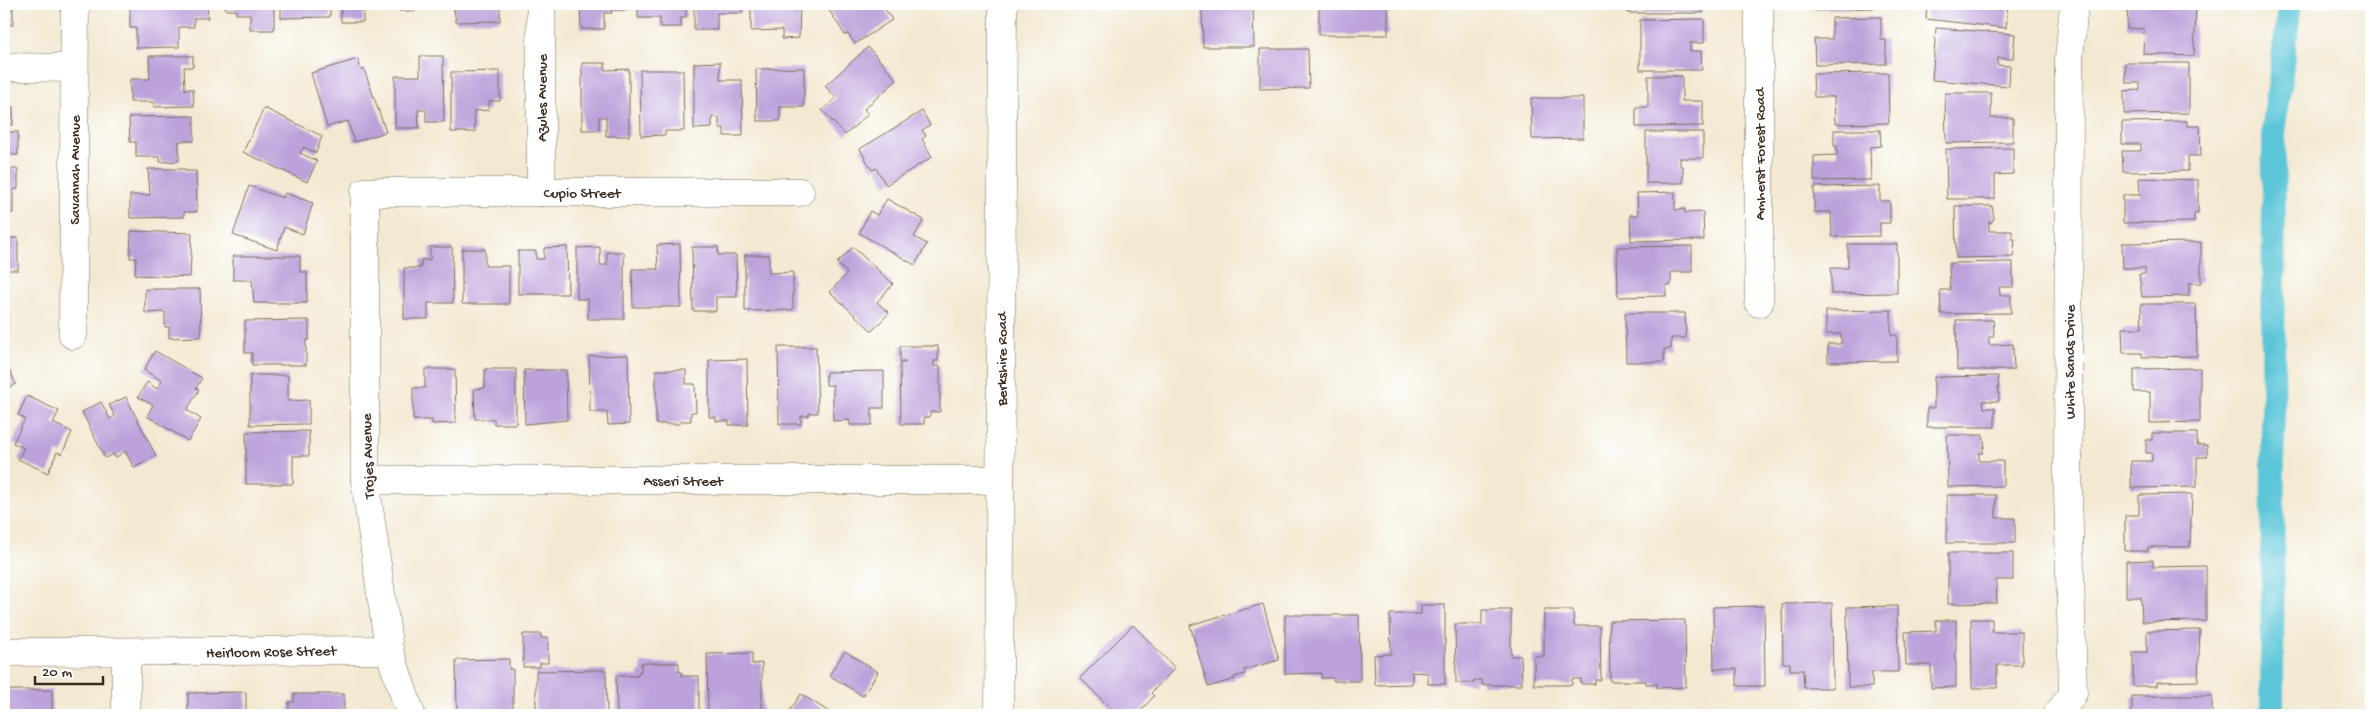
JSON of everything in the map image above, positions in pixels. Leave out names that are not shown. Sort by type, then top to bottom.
[{"type":"street","name":"Savannah Avenue","points":[[73,335],[75,4]]},
{"type":"street","name":"Azules Avenue","points":[[540,4],[540,192]]},
{"type":"street","name":"Berkshire Road","points":[[999,715],[1002,4]]},
{"type":"street","name":"Amherst Forest Road","points":[[1759,4],[1759,303]]},
{"type":"street","name":"White Sands Drive","points":[[2057,715],[2073,694],[2068,461],[2070,60],[2074,4]]},
{"type":"street","points":[[4,67],[74,68]]},
{"type":"street","name":"Cupio Street","points":[[365,192],[800,192]]},
{"type":"street","name":"Trojes Avenue","points":[[365,192],[365,480],[389,650],[411,715]]},
{"type":"street","name":"Asseri Street","points":[[365,480],[1000,480]]},
{"type":"street","name":"Heirloom Rose Street","points":[[4,652],[389,650]]},
{"type":"street","points":[[126,652],[126,715]]},
{"type":"building","points":[[130,4],[207,4],[208,18],[194,18],[194,27],[179,27],[179,47],[136,48],[136,28],[130,28]]},
{"type":"building","points":[[225,4],[274,4],[274,30],[250,30],[250,14],[236,14],[236,10],[226,10]]},
{"type":"building","points":[[281,4],[330,4],[330,17],[281,18]]},
{"type":"building","points":[[341,4],[386,4],[386,8],[363,8],[363,22],[341,22]]},
{"type":"building","points":[[399,4],[413,4],[414,11],[399,11]]},
{"type":"building","points":[[453,4],[500,4],[500,21],[456,22]]},
{"type":"building","points":[[580,4],[629,4],[629,10],[611,10],[612,13],[604,13],[604,29],[581,29]]},
{"type":"building","points":[[638,4],[686,4],[686,18],[681,18],[681,27],[660,27],[660,18],[638,18]]},
{"type":"building","points":[[694,4],[742,4],[742,13],[717,13],[717,30],[694,30]]},
{"type":"building","points":[[751,4],[800,4],[799,38],[782,39],[782,30],[751,31]]},
{"type":"building","points":[[825,4],[882,4],[892,20],[855,44],[848,34],[845,35]]},
{"type":"building","points":[[1191,4],[1253,4],[1254,47],[1203,47],[1202,9],[1191,9]]},
{"type":"building","points":[[1319,4],[1388,4],[1388,35],[1319,35]]},
{"type":"building","points":[[1628,4],[1703,4],[1703,13],[1628,13]]},
{"type":"building","points":[[1814,4],[1874,4],[1874,8],[1814,9]]},
{"type":"building","points":[[1927,4],[2008,4],[2006,28],[1926,19]]},
{"type":"building","points":[[2128,4],[2196,6],[2194,56],[2143,54],[2144,29],[2127,28]]},
{"type":"building","points":[[4,8],[13,8],[13,25],[4,25]]},
{"type":"building","points":[[1881,17],[1881,40],[1886,40],[1886,64],[1815,65],[1814,39],[1832,39],[1832,18]]},
{"type":"building","points":[[1704,19],[1704,43],[1690,43],[1690,51],[1701,51],[1702,70],[1640,70],[1640,20]]},
{"type":"building","points":[[1936,28],[2015,34],[2013,59],[1998,58],[1997,65],[2010,66],[2009,86],[1932,80]]},
{"type":"building","points":[[868,47],[897,80],[864,109],[868,114],[845,135],[822,110],[836,98],[825,86]]},
{"type":"building","points":[[1260,49],[1308,49],[1309,88],[1260,89]]},
{"type":"building","points":[[149,56],[193,56],[193,67],[184,67],[185,89],[193,89],[194,106],[154,107],[154,102],[130,102],[130,79],[150,79]]},
{"type":"building","points":[[420,56],[443,56],[444,122],[426,122],[426,110],[418,110],[419,128],[395,128],[395,76],[420,76]]},
{"type":"building","points":[[358,59],[361,70],[364,69],[386,132],[354,142],[348,121],[327,127],[311,73]]},
{"type":"building","points":[[720,62],[720,80],[742,80],[743,136],[724,136],[724,128],[719,128],[719,117],[712,117],[712,128],[694,129],[694,63]]},
{"type":"building","points":[[582,63],[605,63],[605,70],[629,69],[629,136],[606,136],[606,117],[599,117],[599,130],[582,130]]},
{"type":"building","points":[[2125,63],[2189,63],[2189,113],[2124,114],[2124,91],[2140,90],[2140,83],[2126,83]]},
{"type":"building","points":[[804,68],[804,107],[780,107],[780,121],[757,121],[756,69]]},
{"type":"building","points":[[640,70],[683,70],[684,131],[665,131],[665,135],[641,136]]},
{"type":"building","points":[[500,71],[500,101],[489,101],[489,110],[474,111],[475,132],[451,132],[451,72]]},
{"type":"building","points":[[1888,73],[1889,123],[1835,124],[1834,97],[1814,97],[1813,74]]},
{"type":"building","points":[[1648,76],[1682,76],[1682,101],[1703,101],[1703,126],[1636,127],[1636,107],[1648,107]]},
{"type":"building","points":[[1945,93],[1991,93],[1991,118],[2013,118],[2013,142],[1946,143]]},
{"type":"building","points":[[1531,98],[1583,98],[1583,138],[1532,139]]},
{"type":"building","points":[[4,107],[13,107],[13,125],[4,125]]},
{"type":"building","points":[[264,108],[322,136],[316,153],[304,147],[300,153],[317,161],[307,182],[243,152]]},
{"type":"building","points":[[922,111],[930,125],[922,130],[926,136],[922,139],[932,157],[886,185],[876,168],[872,170],[860,149]]},
{"type":"building","points":[[194,116],[194,141],[179,141],[179,161],[160,162],[160,157],[136,157],[136,142],[130,142],[129,117]]},
{"type":"building","points":[[2187,121],[2187,126],[2200,126],[2201,156],[2188,156],[2188,171],[2123,172],[2122,151],[2141,151],[2141,144],[2122,144],[2122,122]]},
{"type":"building","points":[[1834,130],[1880,130],[1881,146],[1870,147],[1871,180],[1814,181],[1814,156],[1837,155],[1837,146],[1834,146]]},
{"type":"building","points":[[4,132],[18,132],[18,155],[4,155]]},
{"type":"building","points":[[1646,132],[1703,132],[1703,158],[1680,158],[1680,166],[1683,166],[1683,183],[1646,183]]},
{"type":"building","points":[[2013,148],[2013,174],[1995,175],[1995,199],[1947,199],[1946,149]]},
{"type":"building","points":[[4,169],[18,169],[18,189],[13,190],[13,213],[4,213]]},
{"type":"building","points":[[148,169],[185,169],[185,171],[196,171],[197,212],[184,212],[184,217],[130,218],[130,195],[150,195]]},
{"type":"building","points":[[2139,178],[2198,180],[2198,213],[2194,213],[2194,222],[2123,223],[2123,195],[2140,195]]},
{"type":"building","points":[[249,186],[283,198],[285,193],[313,203],[303,234],[284,227],[277,250],[233,235]]},
{"type":"building","points":[[1880,186],[1880,201],[1890,201],[1890,223],[1880,223],[1880,236],[1832,237],[1831,212],[1814,212],[1814,187]]},
{"type":"building","points":[[1675,192],[1675,210],[1685,209],[1685,213],[1703,212],[1704,240],[1631,241],[1630,215],[1638,215],[1637,193]]},
{"type":"building","points":[[887,199],[924,220],[914,237],[927,244],[915,265],[859,233],[870,211],[877,215]]},
{"type":"building","points":[[1955,206],[1992,206],[1994,218],[1992,222],[1989,222],[1989,231],[2012,231],[2012,239],[2015,239],[2013,257],[1956,258]]},
{"type":"building","points":[[131,231],[192,233],[190,277],[135,275],[136,258],[130,258]]},
{"type":"building","points":[[4,238],[18,238],[18,270],[4,270]]},
{"type":"building","points":[[2201,242],[2201,283],[2189,283],[2189,296],[2142,297],[2139,274],[2145,274],[2145,268],[2123,268],[2122,243]]},
{"type":"building","points":[[680,244],[681,307],[633,307],[632,269],[658,269],[657,245]]},
{"type":"building","points":[[1848,244],[1897,244],[1897,293],[1831,294],[1831,268],[1848,268]]},
{"type":"building","points":[[1692,246],[1692,272],[1671,272],[1671,285],[1666,285],[1666,296],[1618,297],[1617,247]]},
{"type":"building","points":[[430,247],[452,247],[453,303],[428,303],[428,319],[404,319],[404,268],[421,268],[421,260],[430,260]]},
{"type":"building","points":[[567,247],[568,294],[518,294],[518,251],[536,251],[536,259],[544,259],[544,248]]},
{"type":"building","points":[[600,247],[600,265],[607,265],[607,252],[624,252],[624,319],[588,319],[588,299],[577,299],[577,248]]},
{"type":"building","points":[[692,247],[718,247],[718,255],[736,255],[737,297],[716,297],[716,311],[693,311]]},
{"type":"building","points":[[853,247],[893,284],[877,302],[889,313],[872,331],[830,292],[847,273],[837,263]]},
{"type":"building","points":[[462,249],[485,249],[485,266],[509,266],[509,304],[462,304]]},
{"type":"building","points":[[745,255],[769,255],[769,273],[793,272],[793,310],[745,311]]},
{"type":"building","points":[[233,256],[300,256],[300,272],[307,272],[307,303],[254,303],[252,280],[233,280]]},
{"type":"building","points":[[2013,262],[2013,287],[1999,287],[2000,295],[2011,295],[2011,313],[1941,314],[1940,290],[1950,290],[1949,263]]},
{"type":"building","points":[[4,286],[7,286],[8,305],[4,305]]},
{"type":"building","points":[[145,289],[200,289],[201,337],[169,338],[169,327],[165,327],[165,312],[145,313]]},
{"type":"building","points":[[2141,304],[2196,304],[2197,356],[2142,357],[2142,353],[2123,353],[2122,328],[2142,328]]},
{"type":"building","points":[[1891,310],[1891,335],[1897,335],[1897,361],[1828,362],[1828,344],[1841,344],[1841,334],[1826,334],[1826,311]]},
{"type":"building","points":[[4,312],[8,312],[8,330],[4,330]]},
{"type":"building","points":[[1625,313],[1685,313],[1686,338],[1671,338],[1671,349],[1664,349],[1664,362],[1626,362]]},
{"type":"building","points":[[309,320],[309,340],[306,340],[306,365],[252,365],[252,353],[245,353],[245,321]]},
{"type":"building","points":[[1956,320],[1993,320],[1994,331],[1993,337],[1989,337],[1989,345],[2013,344],[2014,370],[1957,370]]},
{"type":"building","points":[[900,346],[938,346],[938,361],[934,361],[934,366],[940,366],[940,412],[930,412],[930,417],[924,417],[924,424],[901,424],[900,363],[905,363],[905,361],[900,361]]},
{"type":"building","points":[[778,347],[816,347],[818,413],[809,413],[809,416],[801,416],[801,424],[779,424]]},
{"type":"building","points":[[155,351],[202,378],[196,388],[199,390],[187,410],[201,419],[188,441],[147,416],[153,405],[138,397],[147,382],[157,389],[162,381],[144,370]]},
{"type":"building","points":[[628,355],[629,424],[608,425],[607,412],[590,412],[589,356]]},
{"type":"building","points":[[747,359],[748,425],[729,425],[729,421],[716,421],[716,417],[709,417],[709,360]]},
{"type":"building","points":[[8,367],[16,384],[4,390],[4,369]]},
{"type":"building","points":[[2200,368],[2200,422],[2150,423],[2150,392],[2134,392],[2134,369]]},
{"type":"building","points":[[425,369],[455,369],[456,423],[432,424],[432,420],[413,420],[413,388],[425,388]]},
{"type":"building","points":[[485,369],[516,369],[516,424],[494,424],[494,419],[475,419],[474,389],[485,388]]},
{"type":"building","points":[[524,370],[566,370],[567,420],[525,424]]},
{"type":"building","points":[[656,370],[686,370],[686,384],[695,384],[696,412],[691,412],[691,421],[680,421],[680,424],[656,424]]},
{"type":"building","points":[[884,371],[884,408],[872,408],[872,425],[850,425],[849,420],[833,421],[833,385],[826,385],[826,372]]},
{"type":"building","points":[[250,375],[288,375],[288,401],[309,400],[309,424],[250,425]]},
{"type":"building","points":[[1998,376],[1999,401],[1983,401],[1984,408],[1995,408],[1995,427],[1927,427],[1927,408],[1934,408],[1934,377]]},
{"type":"building","points":[[27,396],[59,411],[53,423],[72,432],[62,454],[57,452],[48,473],[18,459],[24,448],[13,443],[25,419],[18,415]]},
{"type":"building","points":[[126,397],[156,456],[134,468],[125,451],[115,458],[113,454],[105,458],[82,412],[101,402],[110,419],[115,416],[109,405]]},
{"type":"building","points":[[309,431],[309,456],[293,456],[293,484],[246,484],[246,432]]},
{"type":"building","points":[[2152,433],[2197,433],[2197,445],[2207,445],[2207,457],[2197,457],[2197,487],[2131,488],[2131,461],[2152,461],[2152,453],[2146,453],[2146,440],[2152,440]]},
{"type":"building","points":[[1947,435],[1983,435],[1985,447],[1983,447],[1983,453],[1979,453],[1979,461],[2003,461],[2003,486],[1948,487]]},
{"type":"building","points":[[2192,494],[2190,547],[2148,547],[2148,551],[2125,551],[2125,515],[2139,515],[2139,495]]},
{"type":"building","points":[[1947,495],[1996,495],[1996,518],[2015,518],[2015,543],[1947,543]]},
{"type":"building","points":[[1948,553],[2013,553],[2013,580],[1996,580],[1997,603],[1948,604]]},
{"type":"building","points":[[2153,560],[2153,567],[2206,566],[2206,621],[2142,622],[2141,597],[2126,597],[2126,561]]},
{"type":"building","points":[[1832,603],[1833,688],[1804,688],[1803,670],[1790,670],[1790,663],[1783,663],[1782,604]]},
{"type":"building","points":[[1263,604],[1279,660],[1244,670],[1245,674],[1234,677],[1235,679],[1208,687],[1190,625]]},
{"type":"building","points":[[1421,605],[1445,605],[1445,684],[1428,684],[1428,673],[1412,672],[1412,684],[1375,685],[1374,655],[1391,654],[1390,614],[1421,614]]},
{"type":"building","points":[[1764,606],[1765,686],[1737,686],[1737,669],[1714,669],[1713,607]]},
{"type":"building","points":[[1897,606],[1898,672],[1872,672],[1872,687],[1848,687],[1847,607]]},
{"type":"building","points":[[1482,610],[1511,610],[1511,656],[1521,656],[1522,685],[1482,685],[1482,680],[1474,680],[1474,683],[1456,683],[1455,624],[1482,624]]},
{"type":"building","points":[[1544,610],[1573,610],[1574,626],[1600,626],[1601,680],[1595,680],[1595,684],[1581,684],[1581,679],[1572,679],[1572,685],[1534,685],[1534,656],[1544,656]]},
{"type":"building","points":[[1285,615],[1359,615],[1360,681],[1334,681],[1333,678],[1321,678],[1321,673],[1285,674]]},
{"type":"building","points":[[1971,619],[1992,619],[1992,632],[2022,632],[2022,665],[1997,665],[1997,688],[1972,688]]},
{"type":"building","points":[[1685,620],[1686,687],[1657,688],[1657,684],[1646,684],[1646,681],[1610,681],[1609,621]]},
{"type":"building","points":[[1936,620],[1956,620],[1956,687],[1931,688],[1931,665],[1906,665],[1905,632],[1936,631]]},
{"type":"building","points":[[1133,625],[1175,668],[1151,693],[1154,696],[1137,715],[1117,715],[1080,678]]},
{"type":"building","points":[[2200,630],[2198,681],[2157,682],[2157,686],[2133,686],[2133,652],[2147,652],[2147,631]]},
{"type":"building","points":[[523,634],[541,634],[541,638],[548,638],[548,663],[540,663],[540,667],[523,667]]},
{"type":"building","points":[[845,651],[878,672],[863,696],[829,675]]},
{"type":"building","points":[[752,653],[752,664],[762,663],[762,714],[708,715],[707,654]]},
{"type":"building","points":[[509,659],[509,669],[513,669],[513,715],[457,715],[456,660]]},
{"type":"building","points":[[641,663],[679,663],[679,672],[682,672],[682,676],[699,676],[699,715],[617,715],[616,676],[638,676],[638,672],[641,672]]},
{"type":"building","points":[[606,670],[607,715],[536,715],[536,671]]},
{"type":"building","points":[[4,690],[52,690],[52,715],[4,715]]},
{"type":"building","points":[[246,692],[246,715],[188,715],[188,693]]},
{"type":"building","points":[[294,694],[344,694],[344,715],[289,715],[289,702],[294,702]]},
{"type":"building","points":[[801,694],[834,715],[787,715]]},
{"type":"building","points":[[2132,696],[2212,696],[2212,715],[2132,715]]},
{"type":"waterway","points":[[2272,715],[2274,125],[2290,4]]}]
